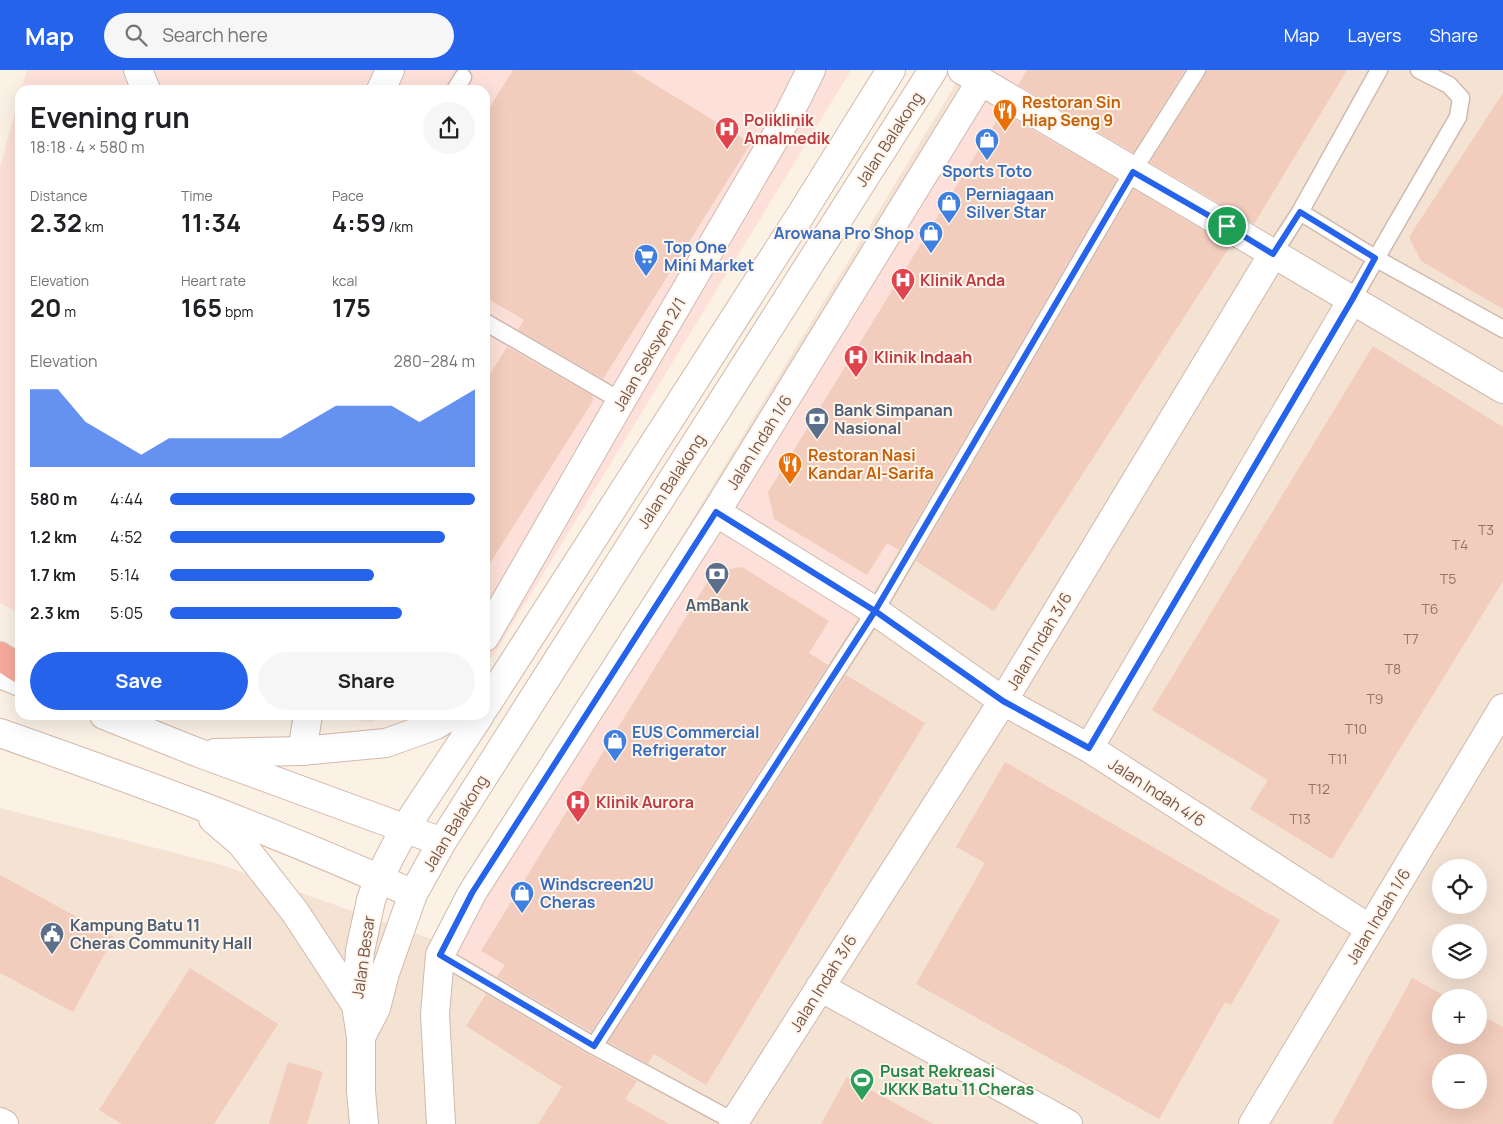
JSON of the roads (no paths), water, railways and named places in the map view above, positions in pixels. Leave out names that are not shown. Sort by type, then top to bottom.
[{"type":"highway","points":[[0,656],[15,666]]},
{"type":"street","points":[[138,70],[144,85]]},
{"type":"street","points":[[383,85],[390,70]]},
{"type":"street","name":"Jalan Seksyen 2/1","points":[[490,628],[789,114],[811,70]]},
{"type":"street","name":"Jalan Balakong","points":[[493,689],[800,216],[891,70]]},
{"type":"street","name":"Jalan Balakong","points":[[412,894],[442,842],[933,70]]},
{"type":"street","points":[[971,76],[1503,389]]},
{"type":"street","name":"Jalan Indah 1/6","points":[[440,955],[472,893],[716,512],[971,76]]},
{"type":"street","name":"Jalan Indah 3/6","points":[[734,1123],[1003,701],[1273,254]]},
{"type":"street","points":[[1089,748],[1352,300]]},
{"type":"street","name":"Jalan Indah 4/6","points":[[716,512],[875,611],[1003,701],[1089,748],[1370,929]]},
{"type":"street","points":[[0,674],[15,680]]},
{"type":"street","name":"Jalan Indah 1/6","points":[[1253,1124],[1370,929],[1494,743],[1503,708]]},
{"type":"street","points":[[116,720],[199,753],[442,842]]},
{"type":"street","points":[[302,751],[307,720]]},
{"type":"street","points":[[199,753],[302,751],[386,744],[436,725],[444,720]]},
{"type":"street","points":[[379,878],[405,828],[477,720]]},
{"type":"street","points":[[0,733],[192,801],[379,878],[412,894]]},
{"type":"street","points":[[192,801],[241,843],[295,912],[356,1005]]},
{"type":"street","name":"Jalan Besar","points":[[364,1124],[361,1091],[361,1036],[356,1005],[360,951],[371,900],[379,878]]},
{"type":"street","name":"Jalan Besar","points":[[361,1036],[376,1008],[385,973],[412,894]]},
{"type":"street","points":[[440,955],[434,1014],[441,1124]]},
{"type":"street","points":[[820,987],[1068,1124]]},
{"type":"street","points":[[0,1122],[4,1124]]},
{"type":"lane","points":[[594,1046],[875,611],[1133,172],[1197,70]]},
{"type":"lane","points":[[1273,254],[1300,212],[1379,70]]},
{"type":"lane","points":[[1352,300],[1458,117],[1461,98],[1449,85],[1419,70]]},
{"type":"lane","points":[[1300,212],[1375,258],[1503,329]]},
{"type":"lane","points":[[490,325],[621,401]]},
{"type":"lane","points":[[440,955],[594,1046],[734,1123]]},
{"type":"place","name":"Restoran Sin Hiap Seng 9","points":[[1005,132]]},
{"type":"place","name":"Poliklinik Amalmedik","points":[[727,150]]},
{"type":"place","name":"Sports Toto","points":[[987,161]]},
{"type":"place","name":"Perniagaan Silver Star","points":[[949,224]]},
{"type":"place","name":"Arowana Pro Shop","points":[[931,254]]},
{"type":"place","name":"Top One Mini Market","points":[[646,277]]},
{"type":"place","name":"Klinik Anda","points":[[903,301]]},
{"type":"place","name":"Klinik Indaah","points":[[856,378]]},
{"type":"place","name":"Bank Simpanan Nasional","points":[[817,440]]},
{"type":"place","name":"Restoran Nasi Kandar Al-Sarifa","points":[[790,485]]},
{"type":"place","name":"AmBank","points":[[717,595]]},
{"type":"place","name":"EUS Commercial Refrigerator","points":[[615,762]]},
{"type":"place","name":"Klinik Aurora","points":[[578,823]]},
{"type":"place","name":"Windscreen2U Cheras","points":[[522,914]]},
{"type":"place","name":"Kampung Batu 11 Cheras Community Hall","points":[[52,955]]},
{"type":"place","name":"Pusat Rekreasi JKKK Batu 11 Cheras","points":[[862,1101]]}]
